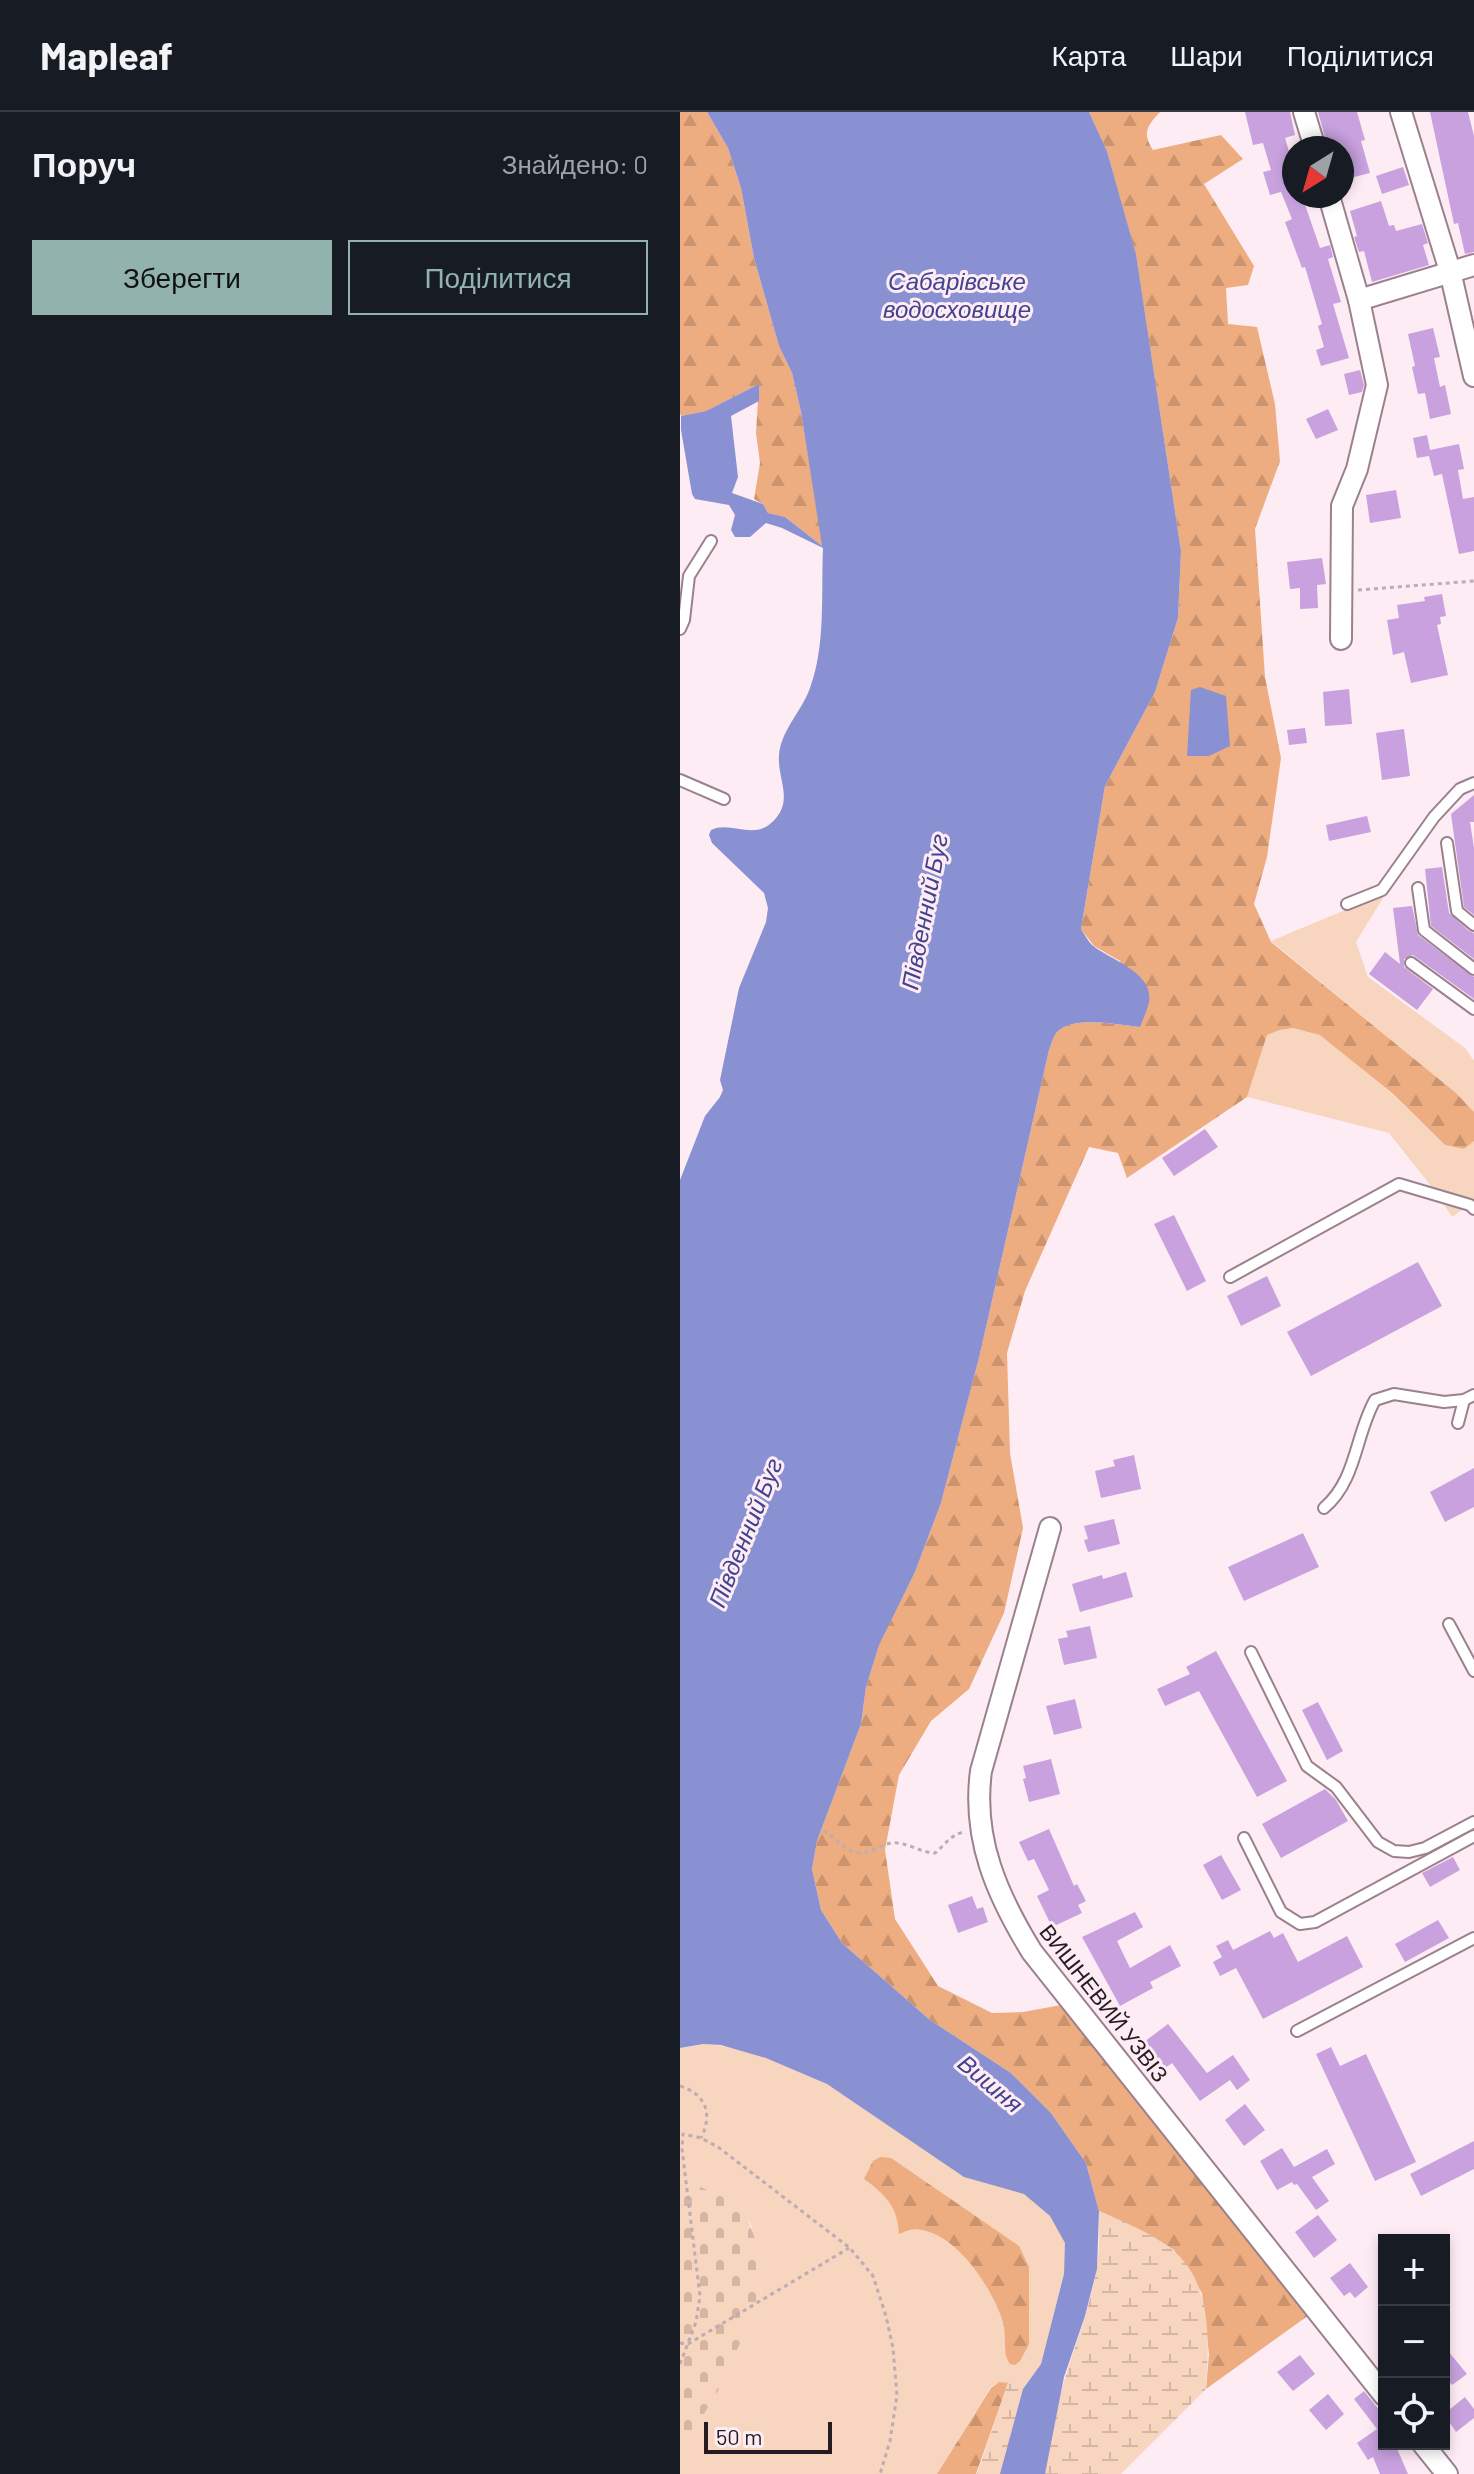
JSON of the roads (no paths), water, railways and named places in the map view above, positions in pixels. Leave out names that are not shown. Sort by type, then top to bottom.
[{"type":"street","points":[[1304,112],[1311,136]]},
{"type":"street","points":[[1401,112],[1450,271],[1474,376]]},
{"type":"street","points":[[1332,208],[1359,300],[1377,385],[1357,469],[1342,506],[1341,639]]},
{"type":"street","points":[[1359,300],[1474,265]]},
{"type":"street","name":"ВИШНЕВИЙ УЗВІЗ","points":[[1050,1528],[981,1771],[979,1817],[991,1868],[1015,1925],[1032,1952],[1378,2387]]},
{"type":"street","points":[[1428,2450],[1447,2474]]},
{"type":"lane","points":[[680,629],[684,620],[689,576],[711,541]]},
{"type":"lane","points":[[680,780],[724,799]]},
{"type":"lane","points":[[1347,904],[1382,890],[1434,817],[1460,789],[1474,783]]},
{"type":"lane","points":[[1447,843],[1457,911],[1474,925]]},
{"type":"lane","points":[[1418,888],[1424,930],[1474,969]]},
{"type":"lane","points":[[1411,963],[1474,1009]]},
{"type":"lane","points":[[1230,1277],[1399,1184],[1470,1205],[1474,1209]]},
{"type":"lane","points":[[1324,1508],[1348,1476],[1364,1423],[1375,1400],[1394,1394],[1444,1402],[1469,1397]]},
{"type":"lane","points":[[1458,1423],[1469,1397]]},
{"type":"lane","points":[[1449,1624],[1474,1671]]},
{"type":"lane","points":[[1251,1652],[1307,1766],[1336,1787],[1378,1842],[1394,1851],[1409,1852],[1425,1848],[1474,1822]]},
{"type":"lane","points":[[1244,1838],[1281,1912],[1300,1924],[1315,1922],[1474,1836]]},
{"type":"lane","points":[[1297,2031],[1474,1938]]},
{"type":"water","name":"Сабарівське водосховище","points":[[707,112],[1089,112],[1107,151],[1136,254],[1181,551],[1178,618],[1155,692],[1105,786],[1081,929],[1092,945],[1138,975],[1149,992],[1149,1002],[1140,1027],[1085,1022],[1064,1027],[1052,1041],[979,1358],[941,1503],[915,1572],[879,1645],[866,1687],[861,1724],[817,1841],[812,1869],[821,1910],[842,1943],[930,2020],[1011,2073],[1051,2113],[1086,2163],[1099,2211],[1097,2269],[1064,2377],[1045,2474],[1000,2474],[1023,2389],[1041,2364],[1064,2274],[1065,2243],[1050,2216],[1024,2194],[964,2177],[827,2084],[766,2058],[721,2045],[680,2048],[680,1180],[705,1116],[723,1090],[720,1080],[739,988],[766,922],[768,908],[764,893],[712,843],[709,835],[711,830],[718,828],[763,828],[778,816],[782,808],[781,746],[810,688],[818,654],[823,548],[766,523],[750,537],[735,537],[731,530],[735,515],[729,505],[695,499],[692,494],[681,416],[706,411],[759,384],[759,401],[731,416],[738,477],[732,493],[763,504],[768,513],[785,517],[822,546],[792,373],[779,346],[754,258],[741,188],[728,148]]},
{"type":"water","points":[[1200,687],[1226,696],[1230,746],[1209,756],[1187,756],[1191,690]]},
{"type":"water label","name":"Південний Буг","points":[[925,912]]},
{"type":"water label","name":"Південний Буг","points":[[746,1533]]},
{"type":"water label","name":"Вишня","points":[[990,2084]]}]
